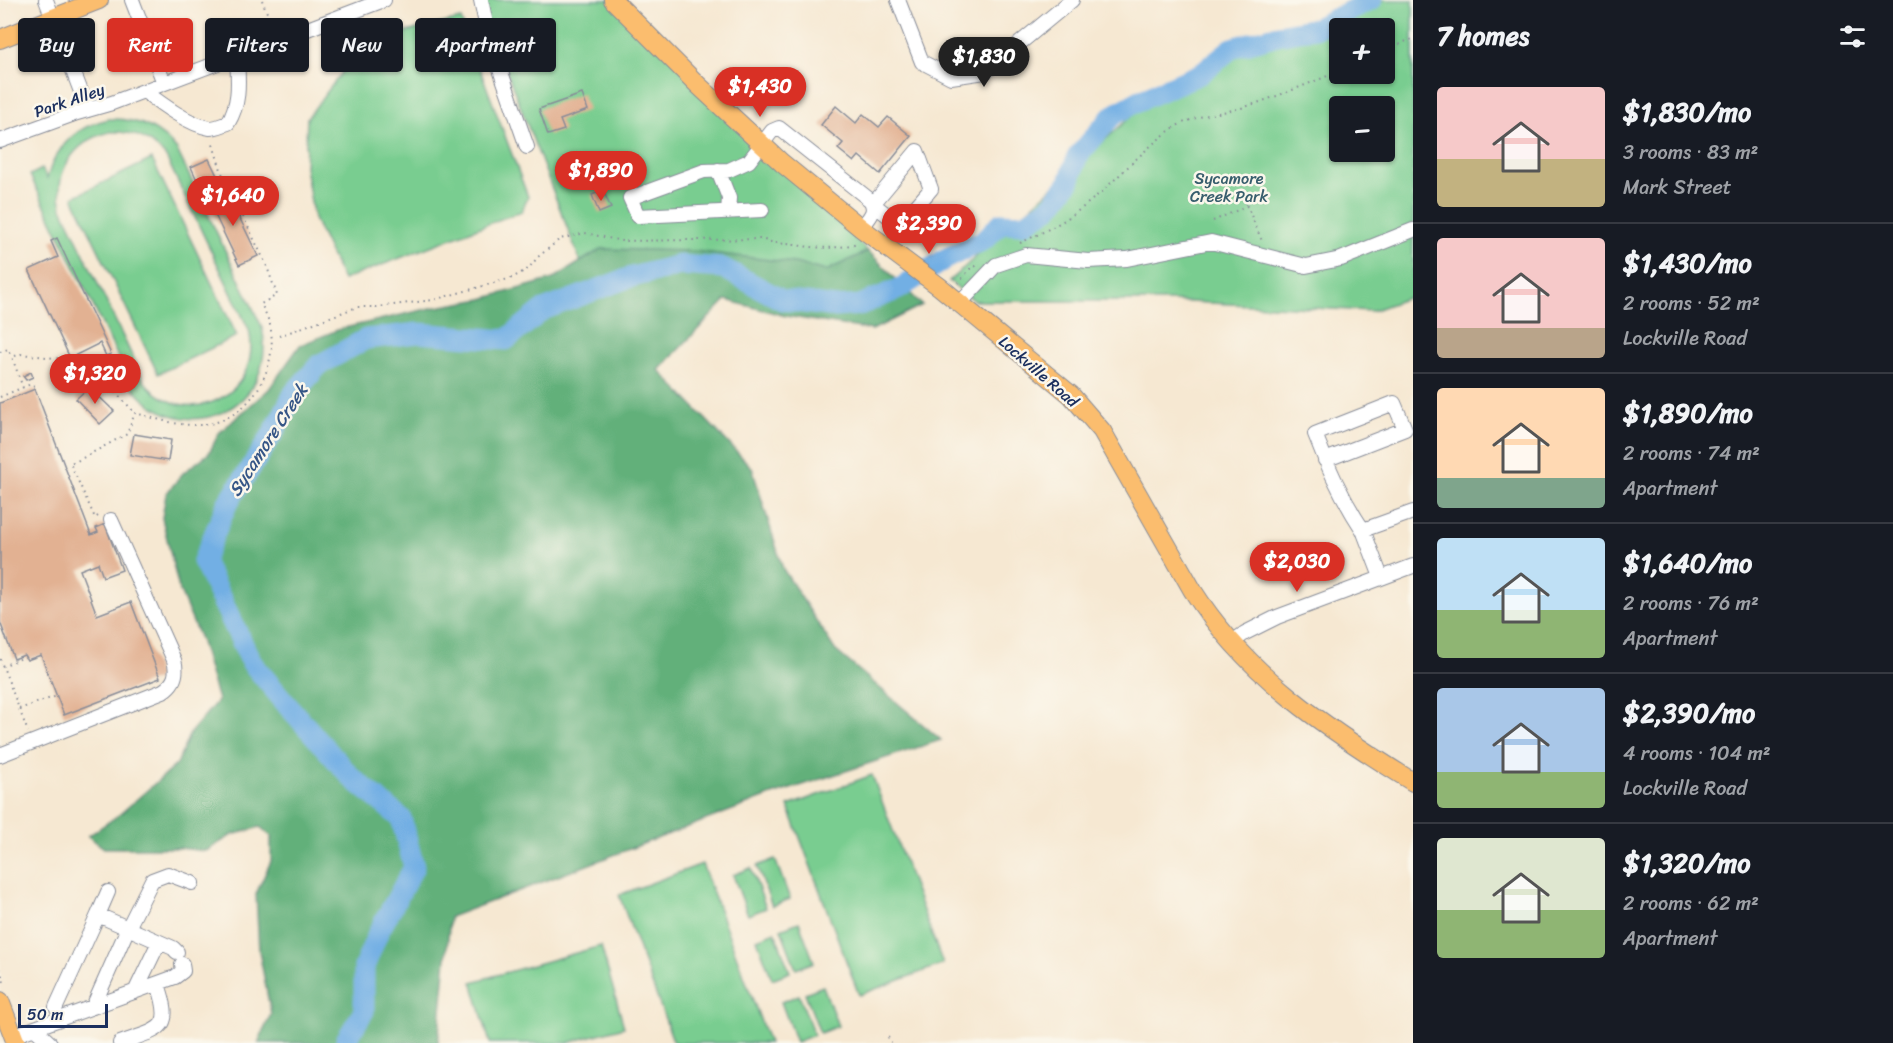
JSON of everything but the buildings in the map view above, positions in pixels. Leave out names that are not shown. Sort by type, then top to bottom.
[{"type":"main road","points":[[53,18],[99,0]]},
{"type":"main road","name":"Lockville Road","points":[[621,2],[697,84],[808,185],[867,232],[951,292],[1058,383],[1095,422],[1193,591],[1232,644],[1301,708],[1413,782]]},
{"type":"main road","points":[[0,39],[18,32]]},
{"type":"main road","points":[[0,1001],[15,1040]]},
{"type":"street","points":[[46,0],[53,18]]},
{"type":"street","points":[[132,0],[164,83]]},
{"type":"street","name":"Park Alley","points":[[309,28],[384,0]]},
{"type":"street","points":[[481,0],[489,38],[527,147]]},
{"type":"street","points":[[898,0],[922,63],[951,78],[985,72],[1072,0]]},
{"type":"street","name":"Park Alley","points":[[0,141],[205,68]]},
{"type":"street","points":[[74,72],[88,110]]},
{"type":"street","points":[[144,91],[170,110],[208,128],[213,128],[228,123],[236,110],[238,72]]},
{"type":"street","points":[[762,210],[638,216],[630,198],[704,171],[729,170],[749,161],[761,143],[775,129],[784,129],[873,204],[900,225],[931,189],[917,151],[873,204],[873,213],[867,232]]},
{"type":"street","points":[[718,170],[729,198],[728,212]]},
{"type":"street","points":[[951,292],[996,265],[1026,255],[1088,261],[1127,259],[1211,242],[1306,266],[1341,259],[1413,230]]},
{"type":"street","points":[[1325,460],[1405,429],[1394,403],[1315,434],[1325,460],[1350,511],[1363,530],[1382,577]]},
{"type":"street","points":[[1363,530],[1413,512]]},
{"type":"street","points":[[0,755],[163,691],[170,687],[175,679],[177,669],[174,660],[138,575],[111,520]]},
{"type":"street","points":[[1232,644],[1245,633],[1277,617],[1413,566]]},
{"type":"street","points":[[93,1007],[152,880],[168,874],[192,883]]},
{"type":"street","points":[[56,1006],[108,892]]},
{"type":"street","points":[[15,1040],[35,1029],[158,984],[181,975],[183,972],[173,948],[98,915]]},
{"type":"street","points":[[135,992],[159,942]]},
{"type":"street","points":[[120,1043],[153,1031],[166,1018],[166,1009],[158,984]]},
{"type":"street","points":[[35,1029],[50,1043]]},
{"type":"path","points":[[262,0],[269,18]]},
{"type":"path","points":[[1395,47],[1413,39]]},
{"type":"path","points":[[1011,247],[1069,218],[1088,204],[1137,156],[1185,121],[1241,108],[1329,75]]},
{"type":"path","points":[[12,357],[21,354],[88,362],[135,412],[170,422],[195,426],[218,422],[242,408],[252,398],[266,376],[272,337],[270,323],[261,304],[277,295],[266,264],[222,173],[208,128]]},
{"type":"path","points":[[202,198],[228,186]]},
{"type":"path","points":[[1244,198],[1263,244],[1265,256]]},
{"type":"path","points":[[1213,221],[1247,206]]},
{"type":"path","points":[[279,336],[357,307],[377,307],[434,300],[512,278],[528,269],[538,257],[561,239],[585,233],[622,241],[762,239],[774,244],[793,244],[809,248],[846,247],[867,232]]},
{"type":"path","points":[[951,292],[970,269],[980,263]]},
{"type":"path","points":[[0,352],[8,349],[23,388]]},
{"type":"path","points":[[0,397],[31,384],[38,387]]},
{"type":"path","points":[[111,520],[108,513],[94,518],[70,463],[127,434],[135,412]]},
{"type":"path","points":[[2,666],[26,657]]},
{"type":"path","points":[[0,659],[29,735]]},
{"type":"path","points":[[19,709],[57,696]]},
{"type":"path","points":[[888,1037],[891,1043]]},
{"type":"green space","points":[[479,0],[613,0],[782,163],[889,273],[880,272],[922,305],[872,330],[730,300],[596,302],[507,72],[556,72],[556,18],[486,18]]},
{"type":"green space","name":"Sycamore Creek Park","points":[[1374,0],[1413,0],[1413,296],[1372,311],[1170,301],[975,301],[949,281],[1149,100],[1239,42],[1329,26],[1329,84],[1395,84],[1395,18],[1343,18]]},
{"type":"green space","points":[[415,30],[415,72],[481,72],[528,197],[522,211],[343,280],[314,219],[305,167],[307,118],[342,72],[403,72],[403,33]]},
{"type":"green space","points":[[119,119],[147,125],[163,135],[177,150],[262,327],[263,356],[256,380],[242,399],[223,412],[201,418],[177,417],[154,407],[133,388],[30,175],[42,169],[47,178],[56,156],[69,139],[77,132],[97,122]],"holes":[[[110,132],[141,137],[154,145],[166,157],[249,330],[251,353],[245,373],[233,389],[218,400],[200,405],[180,404],[161,396],[144,381],[62,208],[61,182],[69,160],[86,142]]]},
{"type":"green space","points":[[152,159],[237,336],[158,374],[73,197]]},
{"type":"green space","points":[[601,249],[694,251],[795,263],[826,271],[868,251],[922,305],[872,330],[786,316],[726,300],[659,370],[752,468],[783,569],[835,650],[941,740],[772,795],[450,917],[438,1043],[258,1043],[271,1014],[259,951],[256,894],[271,861],[271,836],[260,827],[232,835],[206,851],[179,848],[104,848],[88,836],[120,814],[177,764],[190,733],[218,700],[200,639],[179,589],[162,518],[166,494],[183,473],[209,453],[219,433],[269,389],[300,345],[340,329],[482,299],[553,279]]},
{"type":"green space","points":[[872,775],[943,964],[859,995],[788,806]]},
{"type":"green space","points":[[775,859],[790,899],[772,906],[757,866]]},
{"type":"green space","points":[[702,864],[769,1043],[674,1043],[619,895]]},
{"type":"green space","points":[[751,868],[766,908],[748,915],[733,875]]},
{"type":"green space","points":[[799,922],[814,962],[796,969],[781,929]]},
{"type":"green space","points":[[775,932],[790,972],[772,979],[757,939]]},
{"type":"green space","points":[[601,946],[624,1027],[567,1043],[490,1043],[472,982]]},
{"type":"green space","points":[[823,986],[838,1026],[820,1033],[805,993]]},
{"type":"green space","points":[[799,995],[814,1035],[796,1042],[781,1002]]},
{"type":"waterway","name":"Sycamore Creek","points":[[347,1043],[346,1040],[364,1011],[364,967],[378,933],[414,867],[401,818],[352,778],[252,663],[203,561],[227,504],[272,435],[294,393],[319,365],[366,339],[418,333],[506,340],[543,310],[628,278],[680,265],[723,268],[782,300],[836,307],[860,305],[899,289],[945,259],[984,240],[1001,223],[1024,224],[1050,207],[1069,182],[1077,157],[1112,116],[1140,100],[1200,74],[1232,48],[1278,35],[1316,28],[1372,0]]}]
